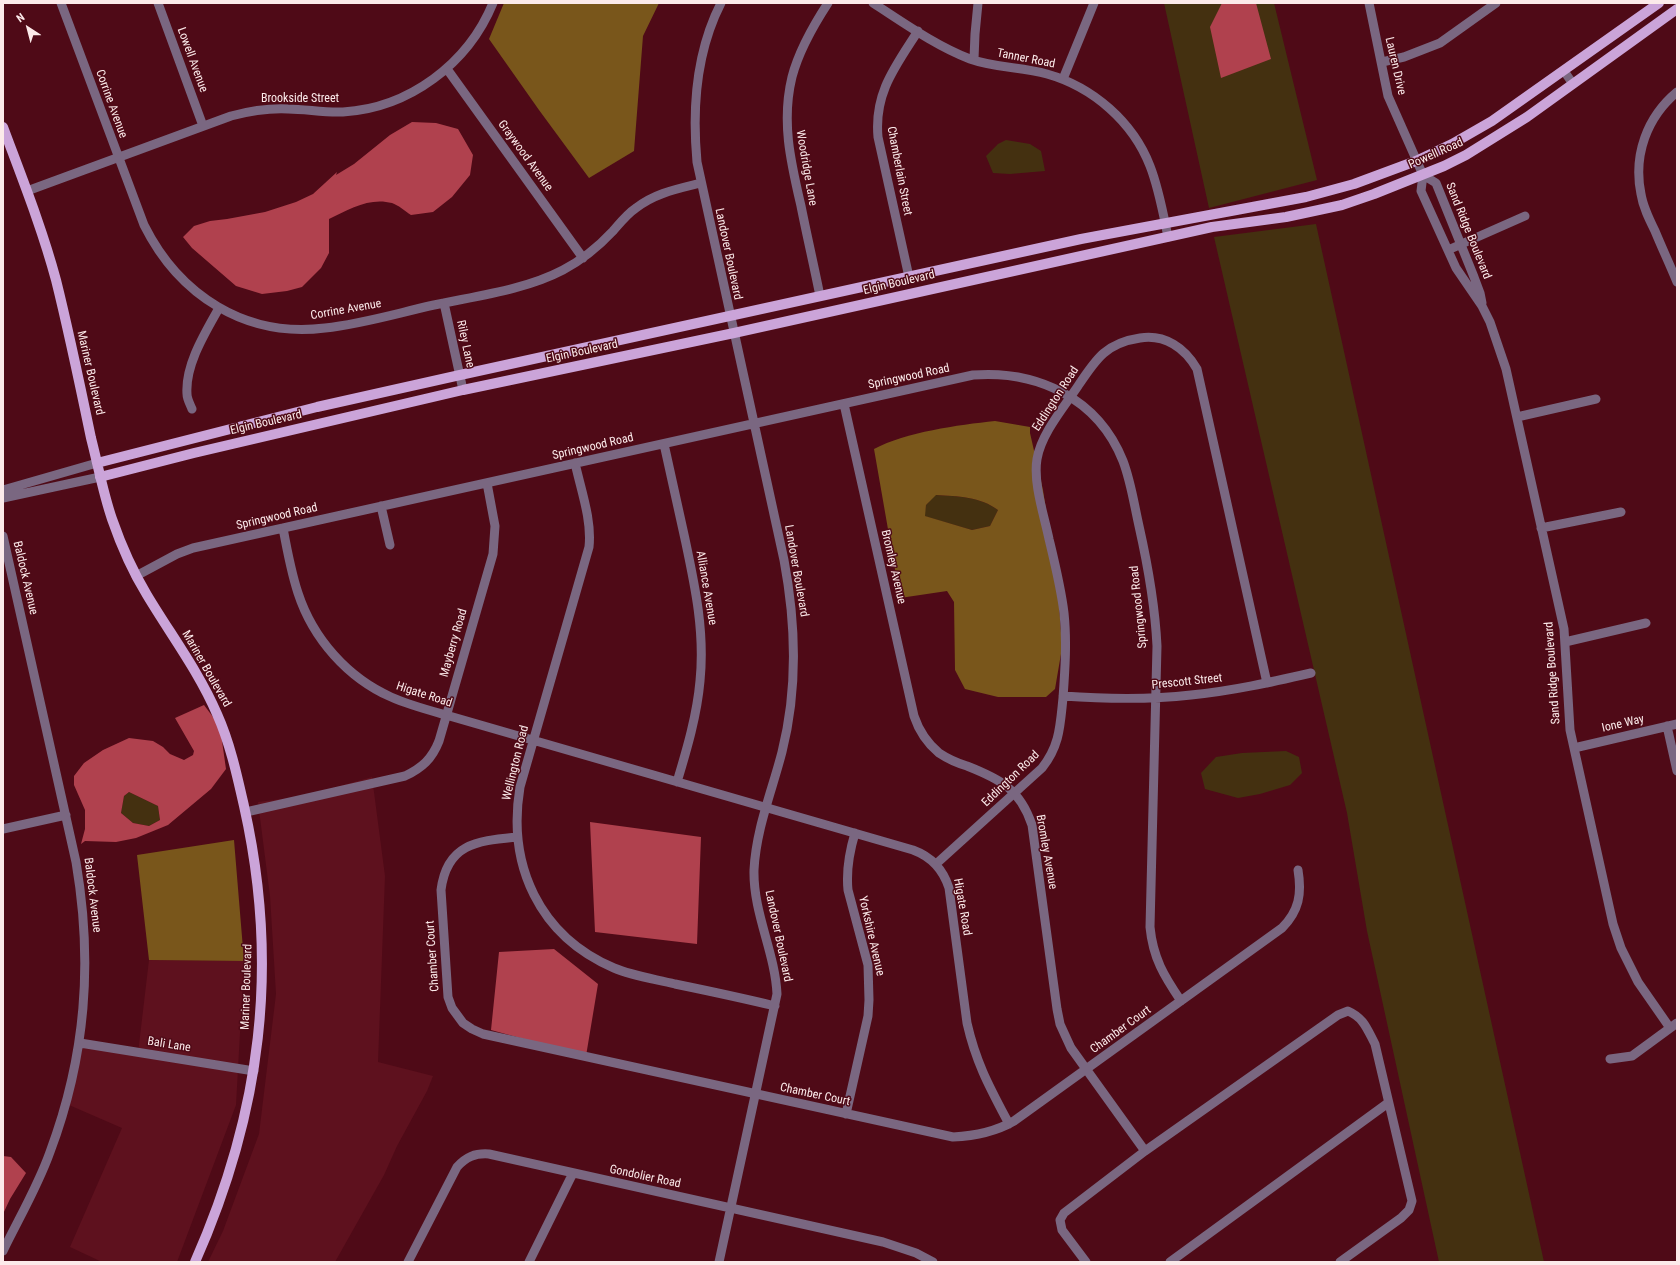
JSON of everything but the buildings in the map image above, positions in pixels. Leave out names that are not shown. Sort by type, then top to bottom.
[{"type":"main road","name":"Powell Road","points":[[1165,223],[1306,197],[1354,184],[1416,161],[1452,144],[1492,121],[1659,3]]},
{"type":"main road","name":"Powell Road","points":[[1168,237],[1212,227],[1286,217],[1342,205],[1423,175],[1466,155],[1496,138],[1677,9]]},
{"type":"main road","name":"Mariner Boulevard","points":[[3,127],[47,249],[56,282],[100,477],[112,520],[136,576],[193,668],[218,714],[235,764],[246,812],[254,860],[262,933],[261,1006],[254,1071],[234,1161],[222,1196],[195,1262]]},
{"type":"main road","name":"Elgin Boulevard","points":[[97,463],[318,407],[460,375],[1080,239],[1165,223]]},
{"type":"main road","name":"Elgin Boulevard","points":[[100,477],[194,453],[464,390],[734,333],[1168,237]]},
{"type":"street","name":"Corrine Avenue","points":[[61,3],[144,225],[161,255],[185,284],[200,296],[219,308],[246,320],[269,326],[306,330],[342,326],[530,284],[565,269],[583,258],[600,244],[629,213],[646,201],[674,189],[701,183]]},
{"type":"street","name":"Lowell Avenue","points":[[158,3],[203,126]]},
{"type":"street","name":"Brookside Street","points":[[27,191],[231,116],[269,109],[343,112],[377,106],[410,94],[426,85],[447,69],[481,28],[493,3]]},
{"type":"street","name":"Landover Boulevard","points":[[719,1262],[775,1006],[777,982],[758,910],[755,891],[755,853],[788,725],[792,696],[794,640],[789,587],[701,183],[694,138],[696,93],[704,48],[721,3]]},
{"type":"street","name":"Woodridge Lane","points":[[820,296],[789,154],[786,116],[788,96],[798,58],[805,41],[828,3]]},
{"type":"street","name":"Tanner Road","points":[[873,3],[955,53],[998,66],[1047,74],[1063,79],[1096,98],[1110,109],[1132,134],[1150,164],[1156,182],[1168,237]]},
{"type":"street","points":[[974,59],[978,3]]},
{"type":"street","points":[[1063,79],[1094,3]]},
{"type":"street","name":"Lauren Drive","points":[[1369,3],[1388,96],[1423,175]]},
{"type":"street","points":[[1382,62],[1415,54],[1440,43],[1496,3]]},
{"type":"street","name":"Chamberlain Street","points":[[909,277],[878,137],[877,124],[884,86],[918,31]]},
{"type":"street","name":"Graywood Avenue","points":[[447,69],[583,258]]},
{"type":"street","points":[[1564,71],[1573,84]]},
{"type":"street","points":[[1677,92],[1657,112],[1645,137],[1639,165],[1639,180],[1645,208],[1677,282]]},
{"type":"street","name":"Sand Ridge Boulevard","points":[[1482,306],[1480,293],[1462,244],[1436,183],[1423,175],[1422,191],[1448,250],[1461,277],[1482,306],[1499,345],[1517,417],[1564,629],[1568,717],[1613,924],[1619,942],[1638,982],[1674,1025]]},
{"type":"street","points":[[1448,250],[1525,216]]},
{"type":"street","name":"Riley Lane","points":[[444,303],[464,390]]},
{"type":"street","points":[[192,409],[187,395],[192,365],[198,348],[219,308]]},
{"type":"street","name":"Eddington Road","points":[[936,864],[1042,768],[1055,749],[1059,737],[1066,658],[1064,614],[1060,586],[1036,479],[1036,469],[1040,447],[1044,437],[1096,359],[1103,352],[1120,343],[1140,338],[1159,339],[1177,346],[1191,360],[1199,378],[1267,683]]},
{"type":"street","name":"Springwood Road","points":[[136,576],[177,554],[193,548],[973,375],[1008,375],[1039,382],[1071,397],[1092,415],[1104,428],[1114,443],[1128,475],[1152,588],[1156,646],[1150,927],[1152,941],[1160,969],[1181,1001]]},
{"type":"street","points":[[1517,417],[1596,399]]},
{"type":"street","name":"Bromley Avenue","points":[[844,404],[912,708],[918,728],[940,754],[998,779],[1015,793],[1024,804],[1032,825],[1060,1024],[1071,1048],[1145,1151]]},
{"type":"street","name":"Alliance Avenue","points":[[664,444],[694,582],[701,634],[701,665],[698,703],[693,728],[677,782]]},
{"type":"street","name":"Elgin Boulevard","points":[[3,490],[97,463]]},
{"type":"street","name":"Wellington Road","points":[[575,463],[589,528],[589,547],[520,787],[517,805],[517,837],[522,864],[536,898],[556,926],[581,950],[614,968],[631,974],[775,1006]]},
{"type":"street","name":"Elgin Boulevard","points":[[3,498],[100,477]]},
{"type":"street","name":"Mayberry Road","points":[[246,812],[405,776],[417,771],[430,759],[435,751],[446,715],[492,554],[495,526],[487,483]]},
{"type":"street","points":[[381,506],[390,545]]},
{"type":"street","points":[[1541,528],[1621,512]]},
{"type":"street","name":"Higate Road","points":[[283,528],[294,578],[305,611],[316,632],[334,655],[348,669],[376,689],[406,703],[913,850],[929,858],[942,872],[949,888],[971,1043],[984,1077],[1009,1124]]},
{"type":"street","name":"Baldock Avenue","points":[[3,536],[76,862],[84,924],[86,983],[80,1043],[70,1091],[50,1153],[37,1183],[3,1251]]},
{"type":"street","points":[[1565,642],[1646,623]]},
{"type":"street","name":"Prescott Street","points":[[1063,696],[1156,698],[1223,691],[1311,673]]},
{"type":"street","name":"Ione Way","points":[[1574,748],[1677,724]]},
{"type":"street","points":[[1667,726],[1677,771]]},
{"type":"street","points":[[3,829],[66,815]]},
{"type":"street","name":"Yorkshire Avenue","points":[[846,1114],[868,1016],[869,1000],[868,965],[848,890],[847,878],[849,854],[855,833]]},
{"type":"street","name":"Chamber Court","points":[[517,837],[482,841],[465,848],[451,862],[442,881],[441,890],[446,986],[450,1002],[457,1016],[472,1029],[483,1034],[953,1136],[980,1134],[1009,1124],[1282,928],[1290,920],[1297,908],[1300,893],[1298,870]]},
{"type":"street","points":[[1086,1262],[1062,1230],[1060,1220],[1064,1213],[1145,1151],[1338,1014],[1348,1011],[1358,1016],[1366,1025],[1375,1044],[1412,1201],[1409,1210],[1401,1218],[1340,1262]]},
{"type":"street","points":[[1610,1059],[1632,1056],[1674,1025]]},
{"type":"street","name":"Bali Lane","points":[[80,1043],[254,1071]]},
{"type":"street","points":[[1170,1262],[1388,1103]]},
{"type":"street","name":"Gondolier Road","points":[[408,1262],[453,1172],[462,1161],[468,1157],[482,1153],[882,1242],[910,1250],[933,1262]]},
{"type":"street","points":[[529,1262],[573,1173]]},
{"type":"shaded area","points":[[504,3],[659,3],[643,36],[634,151],[589,178],[489,39]]},
{"type":"shaded area","points":[[1164,3],[1274,3],[1317,180],[1209,208]]},
{"type":"shaded area","points":[[1222,3],[1256,3],[1271,59],[1221,78],[1210,27]]},
{"type":"shaded area","points":[[412,122],[436,123],[458,129],[473,155],[470,175],[452,197],[433,212],[411,215],[392,203],[376,202],[360,205],[329,219],[329,253],[321,268],[302,287],[287,291],[262,294],[236,286],[192,248],[183,237],[194,226],[210,221],[265,212],[296,202],[313,194],[337,172],[336,175],[354,164],[390,135]]},
{"type":"shaded area","points":[[1006,140],[1030,144],[1041,151],[1045,171],[1010,174],[993,173],[986,156],[998,144]]},
{"type":"shaded area","points":[[1316,224],[1544,1262],[1439,1262],[1367,931],[1347,813],[1214,237]]},
{"type":"shaded area","points":[[995,421],[1030,427],[1030,433],[1043,490],[1058,588],[1062,648],[1055,689],[1046,697],[998,697],[965,689],[955,670],[954,602],[947,591],[900,598],[874,449],[901,438],[933,430]],"holes":[[[936,495],[976,500],[984,502],[998,510],[990,526],[972,530],[925,516],[926,505]]]},
{"type":"shaded area","points":[[935,495],[976,500],[984,502],[998,510],[990,526],[972,530],[924,516],[926,505]]},
{"type":"shaded area","points":[[204,705],[216,721],[221,734],[226,769],[211,789],[168,825],[136,838],[116,842],[85,841],[81,844],[85,829],[85,810],[74,785],[74,776],[84,763],[103,750],[129,738],[153,741],[163,747],[170,754],[184,760],[193,755],[194,751],[175,718]],"holes":[[[129,792],[158,806],[160,820],[149,826],[133,823],[121,813],[124,796]]]},
{"type":"shaded area","points":[[1286,751],[1299,757],[1302,773],[1290,785],[1260,794],[1238,798],[1205,789],[1201,773],[1216,757],[1242,753]]},
{"type":"shaded area","points":[[372,777],[385,876],[378,1062],[433,1076],[427,1091],[397,1146],[384,1175],[335,1262],[208,1262],[223,1231],[259,1134],[276,994],[270,896],[258,802],[304,796]]},
{"type":"shaded area","points":[[129,792],[158,806],[160,820],[149,826],[133,823],[121,813],[124,796]]},
{"type":"shaded area","points":[[590,822],[701,837],[697,944],[595,932]]},
{"type":"shaded area","points":[[234,840],[244,961],[149,960],[137,855]]},
{"type":"shaded area","points":[[554,949],[598,984],[586,1056],[491,1030],[499,952]]},
{"type":"shaded area","points":[[149,960],[244,961],[236,1105],[177,1262],[102,1262],[70,1247],[122,1128],[69,1105],[83,1042],[138,1053]]},
{"type":"shaded area","points":[[3,1156],[11,1157],[26,1173],[10,1199],[3,1214]]}]
